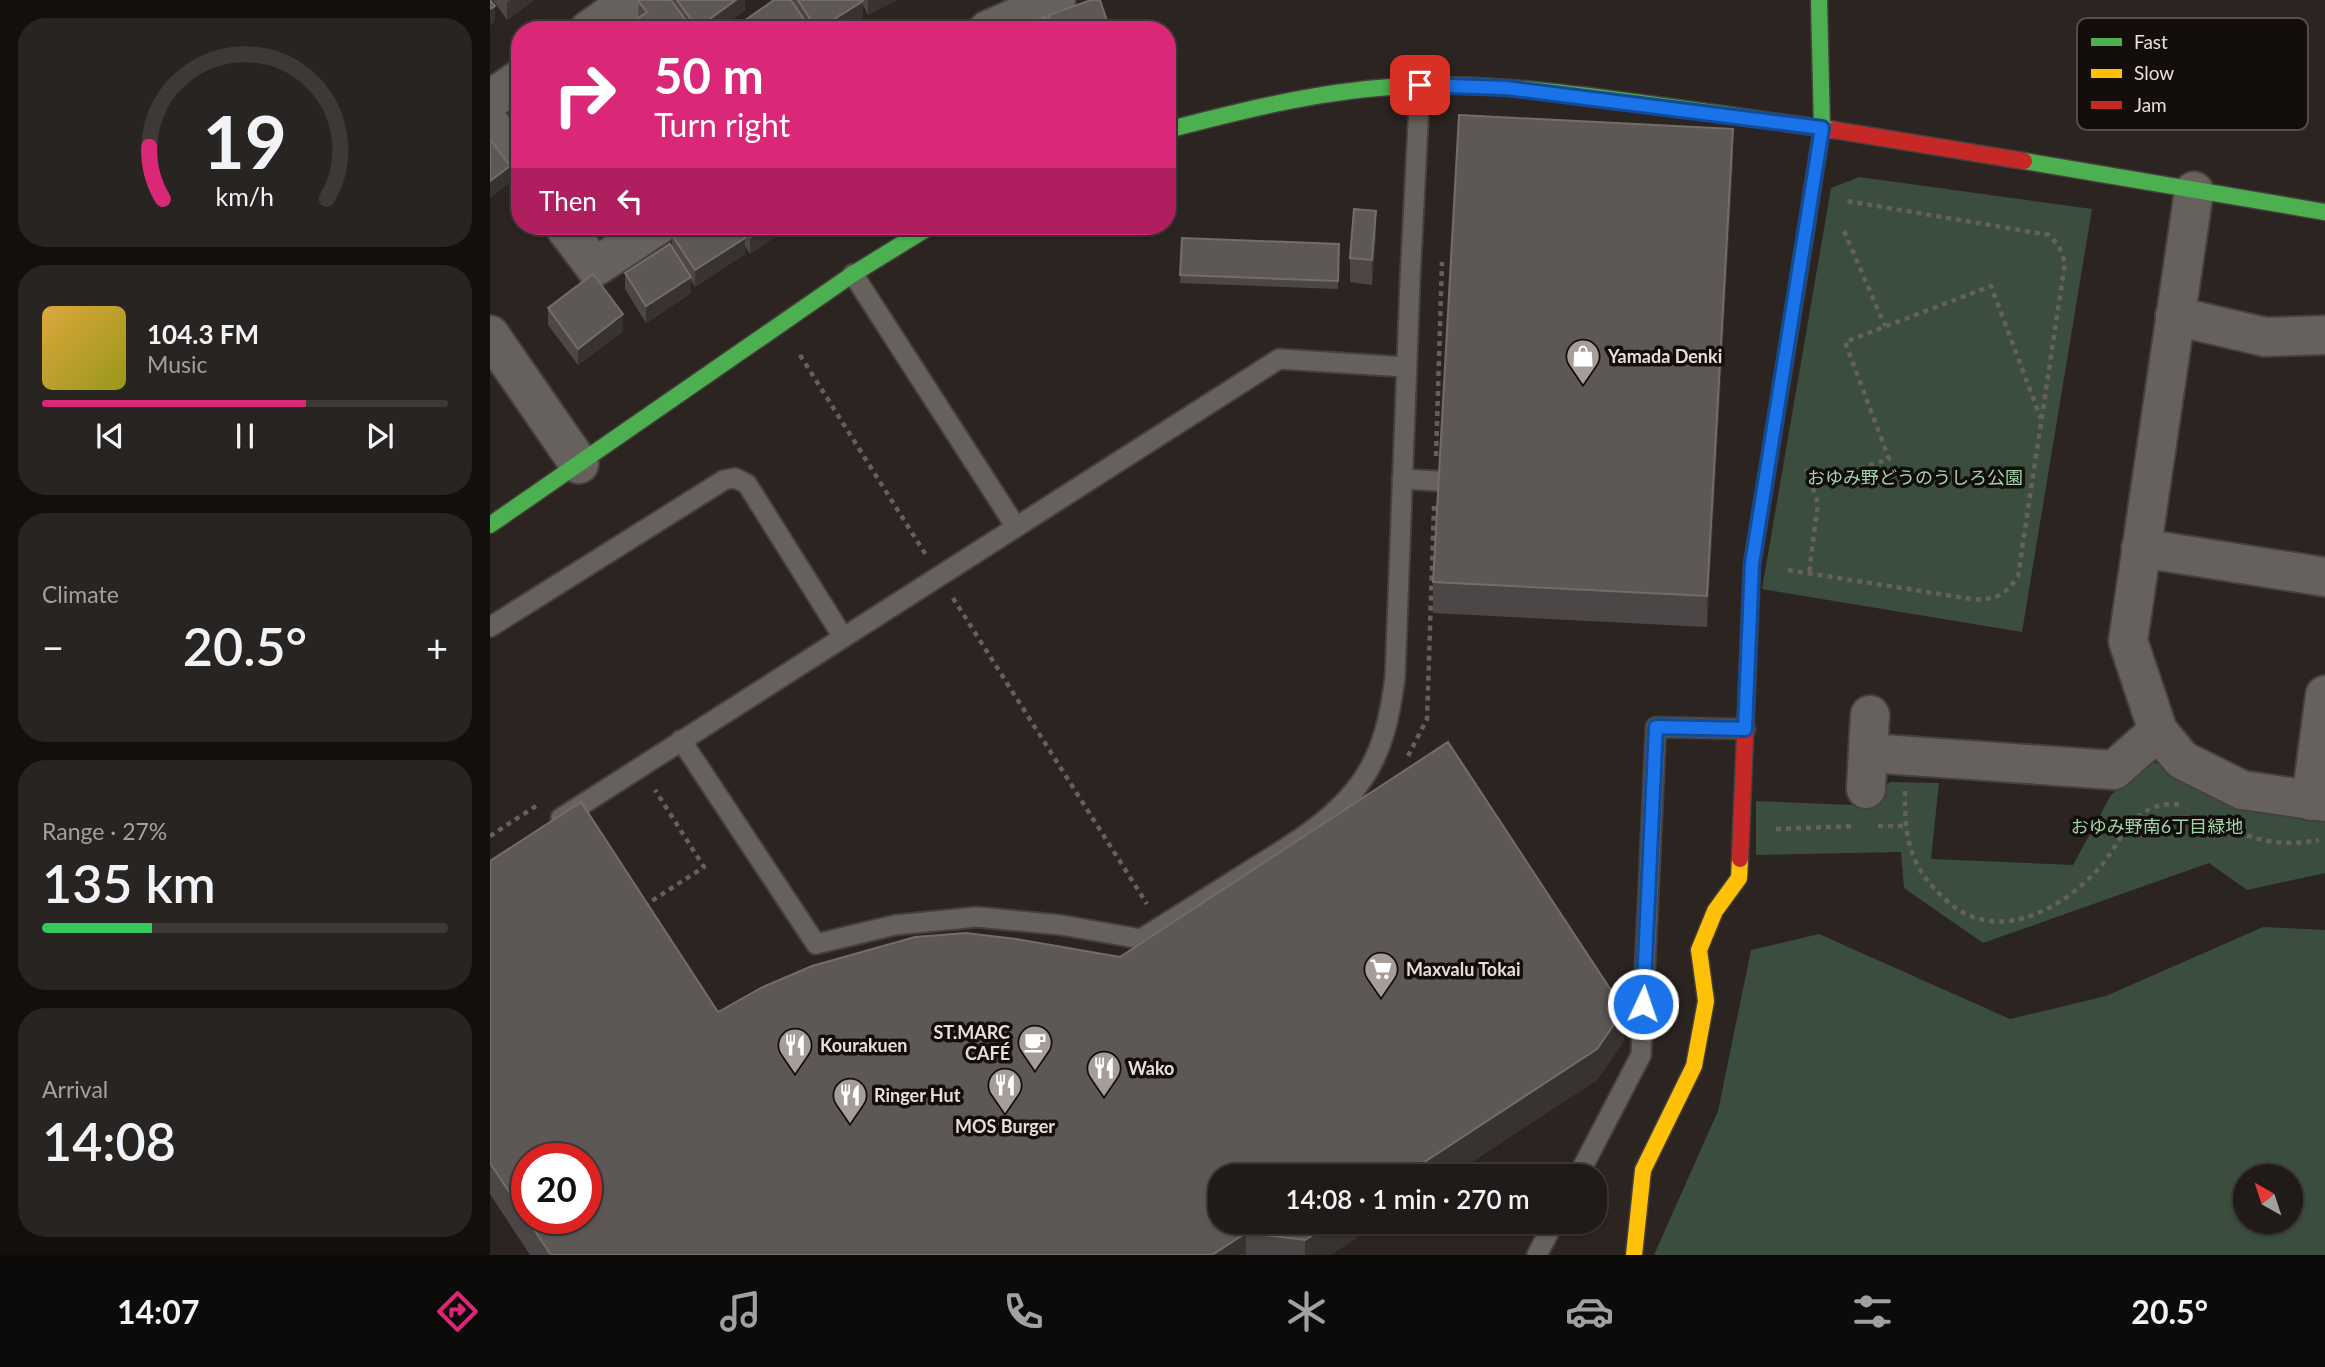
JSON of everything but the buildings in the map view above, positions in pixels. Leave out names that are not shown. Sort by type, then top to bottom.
[{"type":"street","points":[[602,21],[631,0]]},
{"type":"street","points":[[1008,21],[1056,0]]},
{"type":"street","points":[[1634,1255],[1643,1170],[1694,1066],[1706,1002],[1699,950],[1715,911],[1739,878],[1752,564],[1822,128],[1819,0]]},
{"type":"street","points":[[490,100],[511,85]]},
{"type":"street","points":[[1176,128],[1267,104],[1350,91],[1420,85],[1520,89],[1822,128],[2325,212]]},
{"type":"street","points":[[490,124],[511,153]]},
{"type":"street","points":[[2194,191],[2128,641],[2158,732],[2182,760],[2242,790],[2318,801],[2325,695]]},
{"type":"street","points":[[571,235],[595,267],[643,235]]},
{"type":"street","points":[[490,525],[853,274],[916,235]]},
{"type":"street","points":[[2175,316],[2265,337],[2325,335]]},
{"type":"street","points":[[490,335],[579,464]]},
{"type":"street","points":[[2141,548],[2325,577]]},
{"type":"street","points":[[1866,789],[1870,715]]},
{"type":"street","points":[[1866,789],[1906,755],[2114,770],[2158,732]]},
{"type":"lane","points":[[681,740],[816,944],[895,925],[977,917],[1061,925],[1141,939],[1305,835],[1362,780],[1380,749],[1389,720],[1395,678],[1406,367],[1420,85]]},
{"type":"lane","points":[[853,274],[1016,527]]},
{"type":"lane","points":[[543,830],[1279,359],[1406,367]]},
{"type":"lane","points":[[490,627],[724,480],[735,478],[747,484],[843,637]]},
{"type":"lane","points":[[1402,480],[1437,481]]},
{"type":"lane","points":[[1584,1164],[1641,1055],[1656,727],[1745,729]]},
{"type":"lane","points":[[1537,1255],[1548,1234]]},
{"type":"path","points":[[1752,564],[1990,600],[2010,589],[2018,576],[2065,263],[2059,246],[2049,235],[1845,201]]},
{"type":"path","points":[[1841,224],[1885,326]]},
{"type":"path","points":[[1405,763],[1427,719],[1437,481],[1442,254]]},
{"type":"path","points":[[1811,484],[1889,458],[1845,342],[1991,286],[2041,420]]},
{"type":"path","points":[[799,355],[1161,926]]},
{"type":"path","points":[[1906,755],[1905,826],[1910,852],[1924,875],[1959,911],[1996,921],[2035,916],[2070,895],[2100,867],[2132,823],[2144,812],[2159,805],[2186,805]]},
{"type":"path","points":[[640,767],[704,867],[642,908]]},
{"type":"path","points":[[1740,831],[1866,789]]},
{"type":"path","points":[[490,836],[561,790],[575,809]]},
{"type":"path","points":[[2224,824],[2251,838],[2266,842],[2287,844],[2325,839]]},
{"type":"path","points":[[1877,826],[1905,826]]},
{"type":"green space","name":"おゆみ野どうのうしろ公園","points":[[1859,177],[2092,209],[2022,632],[1762,589],[1831,188]]},
{"type":"green space","name":"おゆみ野南6丁目緑地","points":[[2151,760],[2217,798],[2266,813],[2325,817],[2325,873],[2247,890],[2209,863],[1983,943],[1904,888],[1901,852],[1756,855],[1756,801],[1877,806],[1878,792],[1890,782],[1939,783],[1931,859],[2073,865],[2111,795]]},
{"type":"green space","points":[[2263,927],[2325,930],[2325,1255],[1654,1255],[1718,1111],[1751,950],[1819,934],[2010,1019],[2106,996]]},
{"type":"traffic: fast","points":[[1800,268],[1822,128],[1819,0]]},
{"type":"traffic: fast","points":[[1176,128],[1250,109],[1334,93],[1391,87],[1452,85],[1573,94],[1834,130]]},
{"type":"traffic: fast","points":[[2024,161],[2325,212]]},
{"type":"traffic: fast","points":[[490,525],[853,274],[916,235]]},
{"type":"traffic: slow","points":[[1756,540],[1800,268]]},
{"type":"traffic: slow","points":[[1634,1255],[1643,1170],[1694,1066],[1706,1001],[1699,950],[1715,911],[1739,878],[1740,859]]},
{"type":"traffic: jam","points":[[1834,130],[2024,161]]},
{"type":"traffic: jam","points":[[1740,859],[1752,564],[1756,540]]},
{"type":"place","name":"Yamada Denki","points":[[1583,386]]},
{"type":"place","name":"Maxvalu Tokai","points":[[1381,999]]},
{"type":"place","name":"ST.MARC CAFÉ","points":[[1035,1072]]},
{"type":"place","name":"Kourakuen","points":[[795,1075]]},
{"type":"place","name":"Wako","points":[[1104,1098]]},
{"type":"place","name":"MOS Burger","points":[[1005,1115]]},
{"type":"place","name":"Ringer Hut","points":[[850,1125]]},
{"type":"route","points":[[1420,85],[1506,88],[1600,98],[1822,128],[1752,564],[1745,729],[1656,727],[1643,1004]]}]
